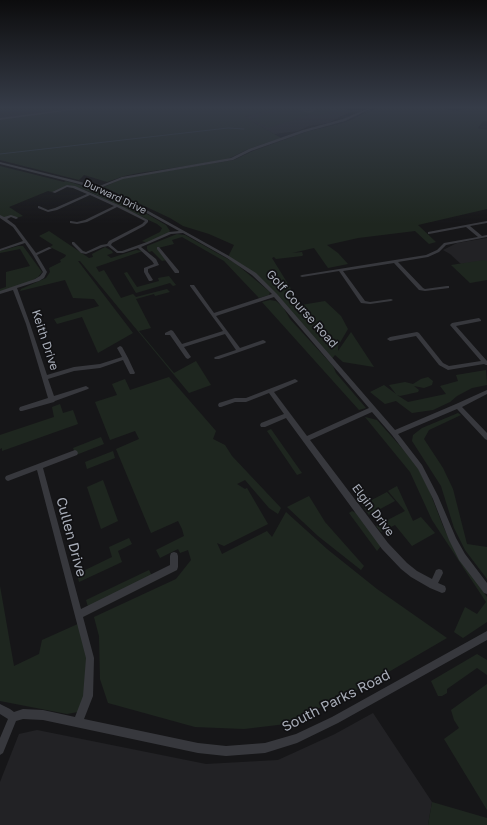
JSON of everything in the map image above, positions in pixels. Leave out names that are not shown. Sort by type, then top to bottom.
[{"type":"street","points":[[98,188],[122,178],[232,159],[260,146]]},
{"type":"street","name":"Golf Course Road","points":[[0,163],[98,188],[125,199],[243,266],[254,274],[274,294],[394,433],[420,467],[433,491],[453,540],[462,557],[487,590]]},
{"type":"street","name":"Durward Drive","points":[[54,192],[67,186],[74,187],[137,215],[145,219],[147,222],[112,241],[109,245],[102,246],[86,253]]},
{"type":"street","points":[[39,207],[48,211],[89,194]]},
{"type":"street","points":[[71,222],[77,223],[86,220],[116,206]]},
{"type":"street","points":[[2,217],[11,216],[16,218]]},
{"type":"street","points":[[0,294],[42,277],[45,272],[35,255],[14,226],[2,217]]},
{"type":"street","points":[[429,233],[487,222]]},
{"type":"street","points":[[170,224],[172,229],[170,233]]},
{"type":"street","points":[[467,226],[480,237]]},
{"type":"street","points":[[109,245],[119,253],[139,247],[170,233],[184,232]]},
{"type":"street","points":[[302,276],[427,256],[438,251],[445,244],[487,236]]},
{"type":"street","points":[[0,250],[25,242]]},
{"type":"street","points":[[73,244],[82,252],[90,256]]},
{"type":"street","points":[[139,247],[154,260],[157,265]]},
{"type":"street","points":[[35,255],[50,248]]},
{"type":"street","points":[[158,248],[177,272]]},
{"type":"street","points":[[151,280],[146,272],[146,268],[168,262]]},
{"type":"street","points":[[396,262],[421,290],[447,287]]},
{"type":"street","points":[[340,270],[363,302],[370,304],[391,300]]},
{"type":"street","points":[[192,286],[239,350]]},
{"type":"street","name":"Keith Drive","points":[[15,288],[52,400]]},
{"type":"street","points":[[213,315],[274,294]]},
{"type":"street","points":[[479,320],[452,325],[486,363]]},
{"type":"street","points":[[167,334],[171,332],[188,358]]},
{"type":"street","points":[[180,346],[226,332]]},
{"type":"street","points":[[390,339],[417,334],[441,364],[448,368],[486,363]]},
{"type":"street","points":[[217,358],[263,342]]},
{"type":"street","points":[[120,348],[132,373]]},
{"type":"street","points":[[45,378],[74,368],[100,366],[125,358]]},
{"type":"street","points":[[221,405],[235,400],[246,400],[295,381]]},
{"type":"street","points":[[22,409],[86,388]]},
{"type":"street","name":"Elgin Drive","points":[[270,391],[385,546],[404,566],[433,585],[442,589]]},
{"type":"street","points":[[394,433],[487,392]]},
{"type":"street","points":[[458,406],[487,437]]},
{"type":"street","points":[[305,439],[373,409]]},
{"type":"street","points":[[263,425],[287,415]]},
{"type":"street","points":[[8,478],[75,453]]},
{"type":"street","name":"Cullen Drive","points":[[38,466],[90,658],[88,696],[78,723]]},
{"type":"street","points":[[78,615],[174,567],[174,556]]},
{"type":"street","points":[[433,585],[438,573]]},
{"type":"street","name":"South Parks Road","points":[[13,717],[23,714],[33,714],[198,748],[226,751],[265,748],[297,738],[335,720],[487,635]]},
{"type":"street","points":[[0,709],[13,717],[0,750]]},
{"type":"shaded area","points":[[0,146],[256,146],[226,160],[139,173],[107,182],[84,175],[79,180],[0,160]]},
{"type":"shaded area","points":[[266,146],[487,146],[487,209],[418,225],[436,242],[429,244],[415,231],[358,238],[327,245],[338,253],[348,264],[328,268],[314,248],[292,253],[302,252],[302,256],[276,259],[274,257],[272,258],[301,305],[325,301],[341,316],[348,329],[338,346],[338,351],[351,332],[374,367],[343,362],[335,355],[331,360],[262,282],[228,257],[234,245],[209,234],[183,226],[170,218],[104,187],[122,179],[134,176],[234,160]]},
{"type":"shaded area","points":[[0,166],[64,182],[66,181],[106,193],[133,206],[166,225],[170,231],[148,243],[142,241],[160,232],[162,228],[157,224],[88,191],[69,185],[52,192],[48,191],[9,207],[23,216],[16,218],[11,216],[4,219],[0,216]]},
{"type":"shaded area","points":[[49,231],[89,258],[93,257],[92,254],[105,247],[112,251],[113,253],[107,255],[111,258],[136,250],[143,251],[96,267],[99,272],[104,270],[121,298],[133,294],[136,297],[167,289],[170,292],[155,296],[154,294],[136,299],[151,328],[139,331],[174,373],[196,361],[211,385],[189,393],[80,261],[78,261],[133,333],[98,353],[82,317],[57,324],[54,319],[99,306],[94,299],[73,298],[65,280],[20,291],[21,289],[46,278],[50,272],[49,268],[61,262],[60,260],[66,255],[50,247],[53,245],[39,236]]},
{"type":"shaded area","points":[[177,234],[185,235],[235,263],[270,292],[269,295],[259,298],[224,261],[182,237],[172,240],[174,244],[158,248],[167,260],[162,261],[152,251],[149,252],[147,249],[147,246]]},
{"type":"shaded area","points":[[487,238],[487,261],[461,264],[443,250],[457,243]]},
{"type":"shaded area","points":[[23,246],[42,272],[38,277],[31,281],[0,292],[0,289],[6,287],[6,272],[30,266],[20,249],[0,253],[0,251]]},
{"type":"shaded area","points":[[484,260],[487,261],[487,280],[470,283],[451,265]]},
{"type":"shaded area","points":[[127,272],[137,287],[159,281],[158,278],[169,276],[176,285],[173,286],[170,283],[136,293],[124,273]]},
{"type":"shaded area","points":[[270,300],[276,301],[283,307],[290,319],[333,366],[336,373],[366,408],[359,410],[262,302]]},
{"type":"shaded area","points":[[486,370],[487,385],[472,388],[457,396],[450,402],[433,410],[412,413],[396,401],[385,404],[370,392],[384,385],[396,394],[389,385],[405,382],[413,384],[428,377],[433,381],[432,385],[424,388],[414,386],[419,390],[418,392],[400,396],[397,395],[408,402],[446,394],[440,386],[458,381],[456,375]]},
{"type":"shaded area","points":[[169,377],[216,431],[213,439],[225,445],[232,456],[281,508],[278,514],[269,508],[245,480],[237,484],[245,489],[247,488],[268,524],[224,546],[217,543],[222,554],[267,531],[272,537],[286,512],[327,549],[377,589],[447,638],[361,688],[286,724],[244,729],[195,727],[108,703],[100,679],[99,636],[94,617],[176,579],[191,560],[188,550],[180,553],[178,549],[160,558],[156,550],[184,536],[182,529],[178,521],[151,533],[116,449],[139,439],[135,431],[110,440],[95,402],[117,395],[112,384],[125,379],[130,390]]},
{"type":"shaded area","points":[[60,404],[63,413],[73,410],[78,424],[2,451],[2,448],[0,449],[0,435],[54,417],[52,407]]},
{"type":"shaded area","points":[[458,413],[461,415],[429,430],[424,439],[443,468],[453,489],[467,544],[487,547],[487,579],[465,550],[454,528],[441,486],[412,441],[413,435],[422,428]]},
{"type":"shaded area","points":[[365,417],[377,420],[416,464],[456,553],[487,597],[487,622],[463,638],[454,632],[465,607],[477,614],[486,602],[432,520],[410,472]]},
{"type":"shaded area","points":[[271,429],[302,473],[297,475],[267,431]]},
{"type":"shaded area","points":[[101,437],[104,444],[76,455],[73,448]]},
{"type":"shaded area","points":[[113,451],[115,458],[87,469],[85,462]]},
{"type":"shaded area","points":[[103,480],[118,521],[101,529],[87,487]]},
{"type":"shaded area","points":[[397,486],[413,521],[421,517],[435,533],[412,546],[395,525],[381,532],[376,526],[405,511],[388,491]]},
{"type":"shaded area","points":[[387,492],[395,501],[369,515],[362,505]]},
{"type":"shaded area","points":[[309,496],[325,522],[364,566],[361,570],[318,536],[287,507]]},
{"type":"shaded area","points":[[352,511],[356,513],[381,546],[377,551],[349,513]]},
{"type":"shaded area","points":[[129,538],[132,544],[118,551],[122,562],[79,582],[77,574],[112,557],[109,547]]},
{"type":"shaded area","points":[[149,570],[152,576],[88,607],[86,600]]},
{"type":"shaded area","points":[[0,586],[14,666],[39,654],[42,640],[80,623],[90,658],[83,711],[67,714],[0,701]]},
{"type":"shaded area","points":[[477,654],[487,660],[487,675],[477,668],[447,689],[447,693],[442,696],[438,696],[431,681]]},
{"type":"shaded area","points":[[487,684],[487,810],[444,739],[459,728],[454,720],[451,710]]},
{"type":"shaded area","points":[[373,713],[432,802],[428,825],[0,825],[0,782],[19,734],[37,730],[206,764],[278,760],[335,734]]},
{"type":"shaded area","points":[[432,802],[487,818],[487,825],[428,825]]},
{"type":"waterway","points":[[0,154],[66,146]]}]
